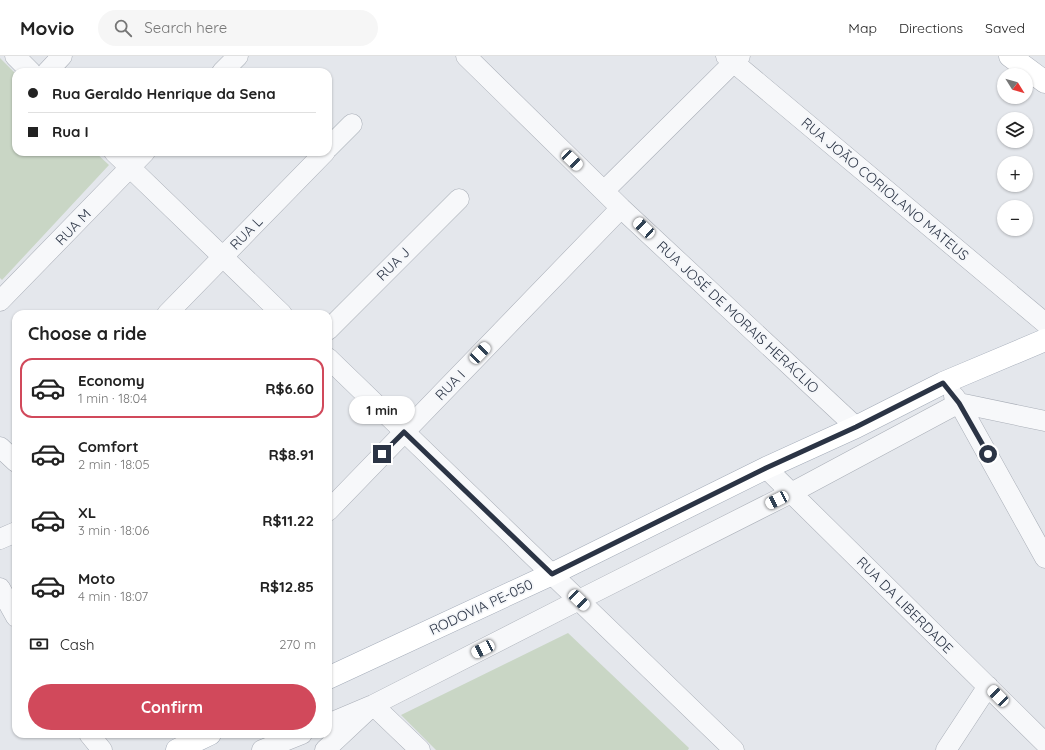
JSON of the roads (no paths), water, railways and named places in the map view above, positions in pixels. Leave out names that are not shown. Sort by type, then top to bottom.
[{"type":"main road","points":[[1010,56],[1045,82]]},
{"type":"main road","name":"RODOVIA PE-050","points":[[332,676],[552,574],[766,468],[856,427],[943,383],[1045,340]]},
{"type":"main road","points":[[177,750],[202,738]]},
{"type":"street","points":[[14,56],[27,68]]},
{"type":"street","points":[[51,68],[62,56]]},
{"type":"street","points":[[226,68],[238,56]]},
{"type":"street","name":"RUA JOSÉ DE MORAIS HERÁCLIO","points":[[466,56],[621,208],[856,427]]},
{"type":"street","points":[[604,190],[733,58]]},
{"type":"street","name":"RUA JOÃO CORIOLANO MATEUS","points":[[733,58],[1045,323]]},
{"type":"street","points":[[332,144],[352,124]]},
{"type":"street","points":[[118,156],[278,310]]},
{"type":"street","name":"RUA M","points":[[0,301],[141,156]]},
{"type":"street","name":"RUA L","points":[[171,310],[320,156]]},
{"type":"street","name":"RUA J","points":[[332,326],[459,199]]},
{"type":"street","name":"RUA I","points":[[332,507],[621,208]]},
{"type":"street","points":[[332,362],[734,750]]},
{"type":"street","points":[[943,383],[959,403],[1045,558]]},
{"type":"street","points":[[332,722],[373,705],[791,493],[959,403],[1045,421]]},
{"type":"street","points":[[0,447],[12,458]]},
{"type":"street","name":"RUA DA LIBERDADE","points":[[766,468],[1045,743]]},
{"type":"street","points":[[0,539],[12,534]]},
{"type":"street","points":[[0,588],[12,610]]},
{"type":"street","points":[[946,750],[988,686]]},
{"type":"street","points":[[325,750],[373,705]]},
{"type":"street","points":[[373,705],[420,750]]},
{"type":"street","points":[[92,738],[102,750]]},
{"type":"street","points":[[262,750],[292,738]]}]
